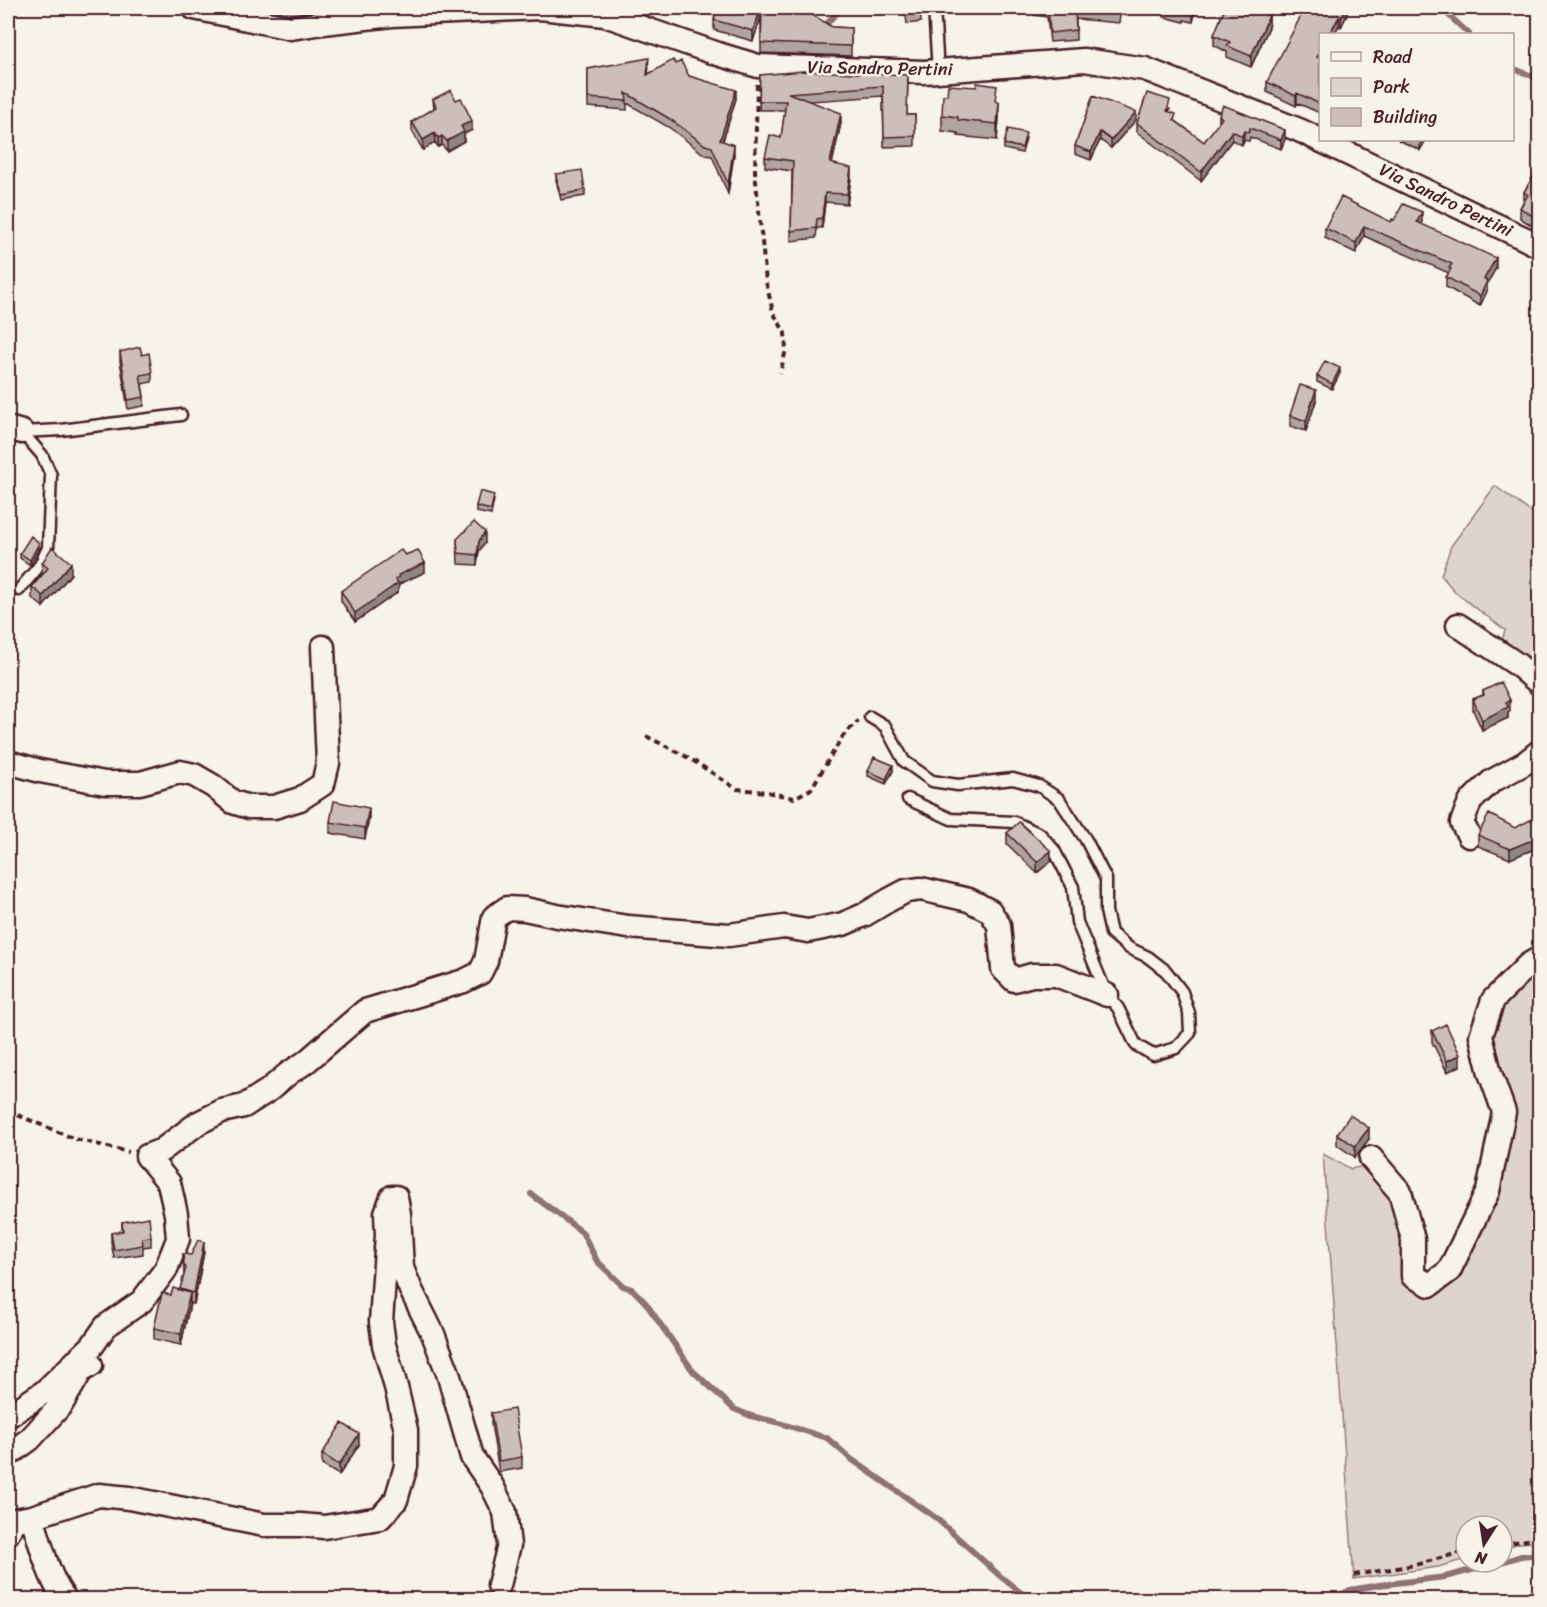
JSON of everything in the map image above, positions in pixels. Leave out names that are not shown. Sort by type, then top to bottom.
[{"type":"street","name":"Via Sandro Pertini","points":[[194,8],[291,28],[392,15],[540,8],[605,15],[758,66],[924,72],[1083,60],[1144,69],[1319,140]]},
{"type":"street","name":"Via Sandro Pertini","points":[[1322,141],[1539,246]]},
{"type":"street","points":[[1458,625],[1518,665],[1539,684]]},
{"type":"street","points":[[8,762],[40,771],[105,783],[140,783],[180,772],[194,775],[213,786],[232,802],[249,807],[274,807],[300,799],[323,784],[328,763],[323,646]]},
{"type":"street","points":[[1469,836],[1462,823],[1472,801],[1492,781],[1524,763],[1539,751]]},
{"type":"street","points":[[8,1416],[44,1392],[92,1346],[106,1326],[142,1301],[166,1269],[178,1239],[177,1214],[168,1183],[147,1156],[162,1150],[198,1123],[222,1111],[244,1106],[269,1090],[306,1062],[365,1011],[464,981],[480,973],[486,961],[494,917],[507,908],[525,909],[628,927],[729,935],[784,927],[808,931],[843,924],[906,891],[921,889],[969,900],[990,911],[999,925],[1003,969],[1014,980],[1032,975],[1056,975],[1107,995]]},
{"type":"street","points":[[1371,1158],[1400,1192],[1413,1239],[1413,1276],[1430,1284],[1449,1271],[1488,1191],[1504,1112],[1490,1073],[1481,1036],[1493,1000],[1528,965],[1539,958]]},
{"type":"street","points":[[8,1533],[14,1520],[32,1517],[99,1496],[129,1498],[264,1525],[324,1527],[380,1518],[396,1500],[406,1466],[406,1430],[384,1345],[381,1322],[387,1235],[386,1213],[388,1203],[392,1197],[396,1197],[402,1268],[433,1334],[448,1373],[472,1457],[492,1486],[505,1512],[509,1545],[499,1585]]},
{"type":"street","points":[[8,1455],[30,1439],[61,1405],[81,1371],[101,1358],[106,1326]]},
{"type":"street","points":[[32,1517],[47,1564],[60,1593],[66,1599]]},
{"type":"lane","points":[[934,8],[938,71]]},
{"type":"lane","points":[[15,430],[61,430],[181,415]]},
{"type":"lane","points":[[15,430],[42,455],[51,475],[48,548],[40,565],[19,590]]},
{"type":"lane","points":[[870,717],[885,726],[904,761],[932,780],[958,785],[1013,779],[1039,786],[1059,799],[1086,840],[1106,879],[1106,911],[1111,933],[1129,948],[1148,957],[1166,971],[1182,992],[1189,1013],[1190,1033],[1176,1048],[1153,1055],[1136,1045],[1118,1008],[1107,995],[1077,922],[1074,887],[1054,850],[1040,834],[1014,822],[951,819],[908,798]]},
{"type":"path","points":[[758,66],[755,171],[766,282],[773,312],[785,333],[786,350],[780,373]]},
{"type":"path","points":[[646,736],[689,758],[737,789],[794,798],[811,789],[843,736],[856,723],[870,717]]},
{"type":"path","points":[[8,1111],[75,1139],[147,1156]]},
{"type":"path","points":[[1514,1542],[1539,1538]]},
{"type":"path","points":[[1354,1575],[1454,1554]]},
{"type":"green space","points":[[1495,486],[1539,518],[1539,673],[1501,645],[1505,630],[1456,593],[1441,575],[1451,546]]},
{"type":"green space","points":[[1539,966],[1539,1542],[1514,1545],[1514,1514],[1454,1514],[1454,1562],[1438,1567],[1354,1579],[1323,1154],[1351,1169],[1363,1166],[1393,1196],[1410,1281],[1456,1272],[1509,1108],[1488,1037],[1500,1002]]},
{"type":"building","points":[[717,8],[801,8],[832,27],[851,28],[851,46],[761,43],[762,11],[760,11],[753,31],[714,20]]},
{"type":"building","points":[[906,8],[920,8],[921,13],[907,15]]},
{"type":"building","points":[[1048,8],[1120,8],[1119,14],[1075,10],[1076,30],[1050,33]]},
{"type":"building","points":[[1164,8],[1194,8],[1193,12],[1184,10],[1184,12]]},
{"type":"building","points":[[1225,8],[1268,8],[1265,14],[1269,16],[1251,56],[1227,46],[1230,42],[1214,35]]},
{"type":"building","points":[[1305,8],[1346,8],[1330,33],[1319,33],[1317,57],[1319,58],[1319,104],[1297,93],[1296,96],[1267,82]]},
{"type":"building","points":[[649,58],[647,75],[673,60],[676,64],[681,61],[689,76],[736,90],[720,140],[734,145],[728,184],[712,147],[705,145],[670,119],[626,93],[627,101],[588,98],[588,69]]},
{"type":"building","points":[[803,71],[908,75],[907,115],[915,115],[915,136],[884,137],[883,86],[788,93],[841,113],[830,163],[851,168],[847,194],[825,193],[822,218],[817,219],[816,228],[791,231],[793,161],[765,157],[770,135],[781,138],[786,101],[759,101],[760,75]]},
{"type":"building","points":[[977,83],[997,86],[995,101],[999,102],[997,124],[958,120],[958,117],[942,115],[943,95],[947,95],[948,85],[976,87]]},
{"type":"building","points":[[451,90],[456,100],[461,98],[472,121],[461,126],[464,132],[447,141],[442,136],[438,138],[435,133],[423,140],[412,122],[436,107],[433,99]]},
{"type":"building","points":[[1147,93],[1170,100],[1167,111],[1176,114],[1174,120],[1204,142],[1222,118],[1219,115],[1223,105],[1285,130],[1281,140],[1250,128],[1249,132],[1244,131],[1242,136],[1232,131],[1201,172],[1137,123]]},
{"type":"building","points":[[1093,96],[1136,112],[1111,140],[1100,132],[1091,152],[1075,146]]},
{"type":"building","points":[[1008,129],[1026,133],[1022,148],[1004,144]]},
{"type":"building","points":[[1539,167],[1539,220],[1520,208],[1528,195],[1524,192]]},
{"type":"building","points":[[582,170],[585,190],[561,195],[556,174]]},
{"type":"building","points":[[1341,197],[1391,222],[1403,204],[1422,212],[1417,222],[1496,258],[1484,279],[1487,281],[1480,296],[1446,277],[1452,264],[1364,226],[1356,243],[1325,228]]},
{"type":"building","points":[[140,347],[142,355],[149,353],[152,373],[140,375],[144,397],[128,400],[120,352]]},
{"type":"building","points":[[1325,361],[1340,368],[1332,384],[1317,376]]},
{"type":"building","points":[[1300,385],[1316,390],[1306,421],[1290,415]]},
{"type":"building","points":[[480,491],[494,495],[491,510],[476,506]]},
{"type":"building","points":[[474,522],[485,532],[479,541],[477,555],[458,553],[457,539]]},
{"type":"building","points":[[31,536],[39,543],[30,560],[20,553]]},
{"type":"building","points":[[52,547],[71,563],[43,596],[32,587],[48,568],[42,563]]},
{"type":"building","points":[[401,550],[405,555],[418,550],[425,563],[398,575],[399,577],[395,579],[398,583],[355,613],[341,591]]},
{"type":"building","points":[[1501,682],[1510,700],[1506,702],[1508,707],[1482,720],[1473,699],[1484,695],[1483,691]]},
{"type":"building","points":[[874,757],[893,765],[886,779],[868,771]]},
{"type":"building","points":[[334,801],[369,808],[365,828],[330,822]]},
{"type":"building","points":[[1489,814],[1515,828],[1536,817],[1539,837],[1510,849],[1478,835]]},
{"type":"building","points":[[1019,822],[1051,851],[1037,862],[1007,833]]},
{"type":"building","points":[[1446,1024],[1460,1055],[1447,1061],[1432,1031]]},
{"type":"building","points":[[1350,1115],[1369,1128],[1355,1146],[1337,1134]]},
{"type":"building","points":[[149,1217],[151,1237],[142,1238],[143,1245],[114,1250],[111,1233],[123,1231],[122,1222]]},
{"type":"building","points":[[198,1240],[204,1242],[194,1293],[180,1289],[186,1268],[183,1254],[191,1255]]},
{"type":"building","points":[[173,1288],[190,1293],[181,1334],[154,1328],[162,1293],[171,1295]]},
{"type":"building","points":[[514,1409],[522,1457],[499,1461],[491,1413]]},
{"type":"building","points":[[342,1423],[359,1434],[339,1465],[322,1454]]},
{"type":"waterway","points":[[822,29],[841,8]]},
{"type":"waterway","points":[[1441,8],[1468,33]]},
{"type":"waterway","points":[[1514,69],[1540,79]]},
{"type":"waterway","points":[[531,1194],[582,1232],[597,1261],[623,1286],[632,1289],[645,1302],[693,1371],[734,1409],[827,1438],[851,1459],[936,1518],[1030,1600]]},
{"type":"waterway","points":[[1514,1558],[1540,1554]]},
{"type":"waterway","points":[[1331,1600],[1350,1590],[1456,1574]]}]
